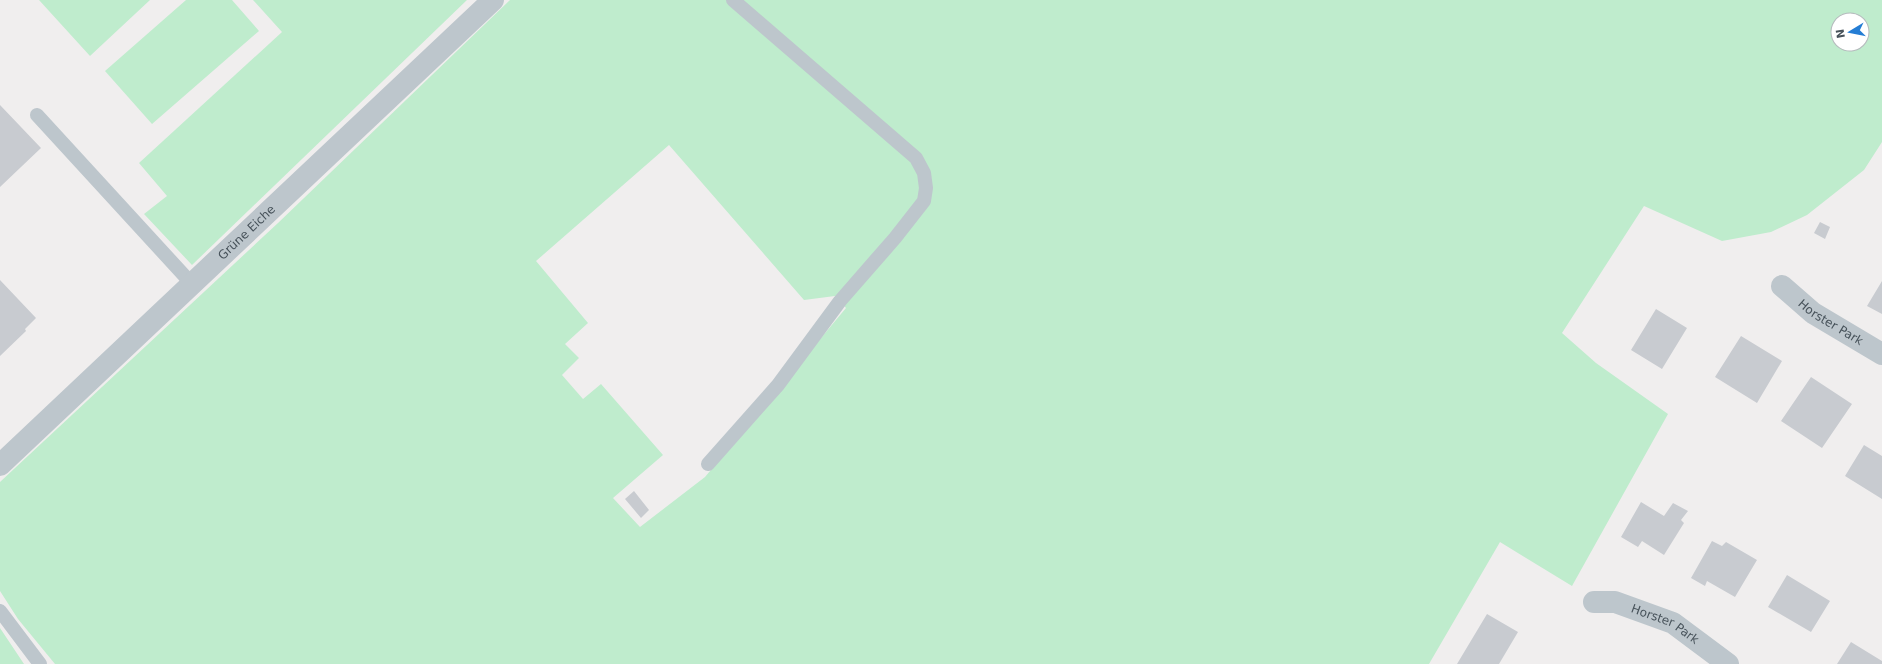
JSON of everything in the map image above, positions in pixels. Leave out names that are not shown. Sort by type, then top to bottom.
[{"type":"street","name":"Grüne Eiche","points":[[0,465],[493,0]]},
{"type":"street","name":"Horster Park","points":[[1782,286],[1813,313],[1882,354]]},
{"type":"street","name":"Horster Park","points":[[1594,602],[1615,602],[1673,623],[1728,664]]},
{"type":"lane","points":[[708,464],[778,385],[840,301],[895,238],[924,201],[926,188],[924,173],[916,158],[733,0]]},
{"type":"lane","points":[[37,115],[192,284]]},
{"type":"lane","points":[[0,611],[40,664]]},
{"type":"green space","points":[[39,0],[150,0],[90,56]]},
{"type":"green space","points":[[186,0],[232,0],[259,31],[152,124],[105,71]]},
{"type":"green space","points":[[253,0],[467,0],[192,265],[144,214],[167,196],[139,163],[282,32]]},
{"type":"green space","points":[[510,0],[1882,0],[1882,142],[1864,170],[1807,215],[1771,232],[1722,241],[1644,206],[1562,333],[1596,363],[1668,414],[1572,586],[1500,542],[1429,664],[55,664],[18,619],[0,591],[0,482],[278,223]],"holes":[[[669,145],[804,300],[835,296],[846,308],[705,477],[640,527],[613,498],[663,455],[601,384],[583,399],[562,375],[579,358],[565,344],[588,323],[536,261]]]},
{"type":"green space","points":[[0,628],[24,664],[0,664]]},
{"type":"building","points":[[0,105],[41,148],[0,187]]},
{"type":"building","points":[[1820,222],[1830,227],[1825,239],[1814,233]]},
{"type":"building","points":[[0,280],[36,318],[25,329],[26,331],[0,356]]},
{"type":"building","points":[[1882,281],[1882,314],[1867,306]]},
{"type":"building","points":[[1656,309],[1687,328],[1662,369],[1631,350]]},
{"type":"building","points":[[1741,336],[1782,361],[1757,403],[1715,377]]},
{"type":"building","points":[[1811,377],[1852,404],[1822,448],[1781,421]]},
{"type":"building","points":[[1864,445],[1882,456],[1882,499],[1845,476]]},
{"type":"building","points":[[634,491],[649,510],[641,518],[625,499]]},
{"type":"building","points":[[1641,502],[1664,516],[1673,503],[1688,511],[1681,520],[1684,523],[1664,555],[1642,541],[1638,547],[1621,537]]},
{"type":"building","points":[[1712,541],[1722,546],[1726,542],[1757,560],[1735,597],[1707,581],[1705,586],[1691,578]]},
{"type":"building","points":[[1787,575],[1830,601],[1811,632],[1768,607]]},
{"type":"building","points":[[1487,614],[1518,632],[1499,664],[1457,664]]},
{"type":"building","points":[[1851,642],[1882,661],[1882,664],[1837,664]]}]
